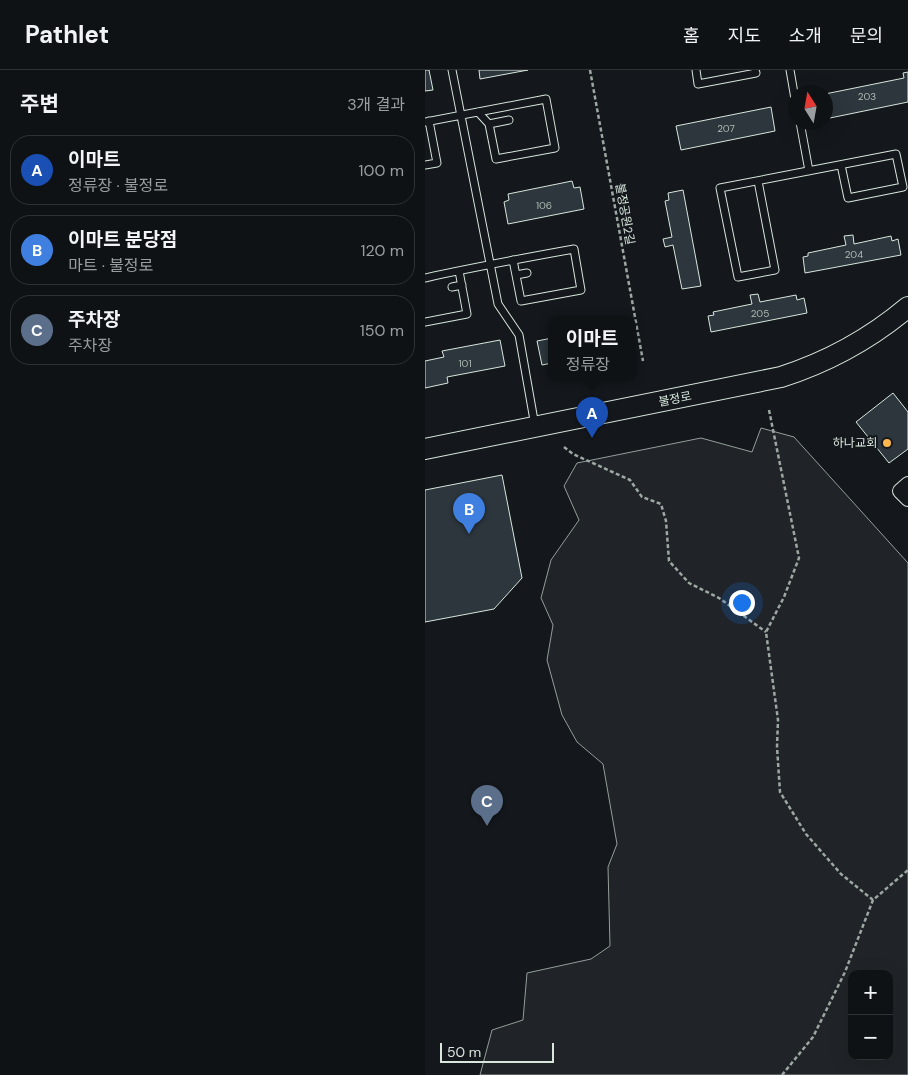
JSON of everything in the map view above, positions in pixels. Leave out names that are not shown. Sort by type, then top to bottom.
[{"type":"main road","name":"불정로","points":[[425,449],[788,375],[837,354],[883,328],[908,307]]},
{"type":"street","points":[[908,484],[900,491],[908,499]]},
{"type":"lane","points":[[452,70],[498,304],[519,335],[535,427]]},
{"type":"lane","points":[[695,70],[698,84],[756,73],[755,70]]},
{"type":"lane","points":[[790,70],[793,85]]},
{"type":"lane","points":[[425,165],[437,163],[428,137],[427,122],[461,115],[546,99],[555,148],[496,159],[489,124],[478,112]]},
{"type":"lane","points":[[489,124],[509,120]]},
{"type":"lane","points":[[801,130],[809,171]]},
{"type":"lane","points":[[758,181],[775,270],[738,277],[721,188],[841,164],[896,154],[903,187],[848,198],[841,164]]},
{"type":"lane","points":[[425,278],[491,264],[513,260],[574,249],[581,290],[521,301],[513,260]]},
{"type":"lane","points":[[425,322],[467,314],[459,271]]},
{"type":"lane","points":[[516,275],[527,273]]},
{"type":"lane","points":[[452,287],[462,285]]},
{"type":"path","name":"불정공원2길","points":[[590,70],[635,316]]},
{"type":"path","name":"불정공원2길","points":[[636,323],[643,361]]},
{"type":"path","points":[[769,410],[799,558],[784,597],[766,632],[778,720],[777,747],[780,792],[806,834],[841,874],[873,900]]},
{"type":"path","points":[[564,447],[573,454],[630,480],[643,497],[661,504],[666,521],[669,561],[689,583],[719,598],[766,632]]},
{"type":"path","points":[[782,1075],[813,1037],[845,972],[873,900],[908,870]]},
{"type":"shaded area","points":[[761,428],[794,437],[908,563],[908,1075],[480,1075],[492,1030],[523,1020],[527,973],[591,959],[610,946],[608,867],[617,844],[603,764],[577,742],[562,715],[547,660],[553,625],[541,598],[551,560],[579,520],[564,486],[577,463],[701,438],[752,452]]},
{"type":"building","points":[[425,70],[429,70],[433,90],[425,91]]},
{"type":"building","points":[[479,70],[528,70],[480,79]]},
{"type":"building","points":[[908,72],[908,102],[833,117],[833,92],[904,78],[903,73]]},
{"type":"building","points":[[771,107],[775,131],[681,150],[676,126]]},
{"type":"building","points":[[572,181],[574,188],[580,187],[584,209],[508,224],[504,202],[509,200],[508,194]]},
{"type":"building","points":[[683,190],[701,286],[682,289],[673,245],[665,247],[663,239],[672,237],[665,201],[669,200],[668,193]]},
{"type":"building","points":[[853,235],[854,244],[891,236],[892,241],[898,239],[901,255],[805,273],[803,257],[808,256],[808,253],[846,245],[844,236]]},
{"type":"building","points":[[758,294],[760,302],[796,295],[797,300],[804,298],[807,313],[711,332],[708,316],[714,315],[713,312],[752,304],[750,295]]},
{"type":"building","points":[[548,339],[548,364],[542,365],[537,341]]},
{"type":"building","points":[[500,340],[505,366],[447,377],[448,383],[425,388],[425,361],[444,357],[442,351]]},
{"type":"building","points":[[893,393],[908,412],[908,449],[889,463],[856,422]]},
{"type":"building","points":[[502,475],[522,578],[494,609],[425,622],[425,490]]},
{"type":"place","name":"이마트","points":[[592,438]]},
{"type":"place","name":"하나교회","points":[[887,443]]},
{"type":"place","name":"이마트 분당점","points":[[469,534]]},
{"type":"place","name":"주차장","points":[[487,826]]}]
